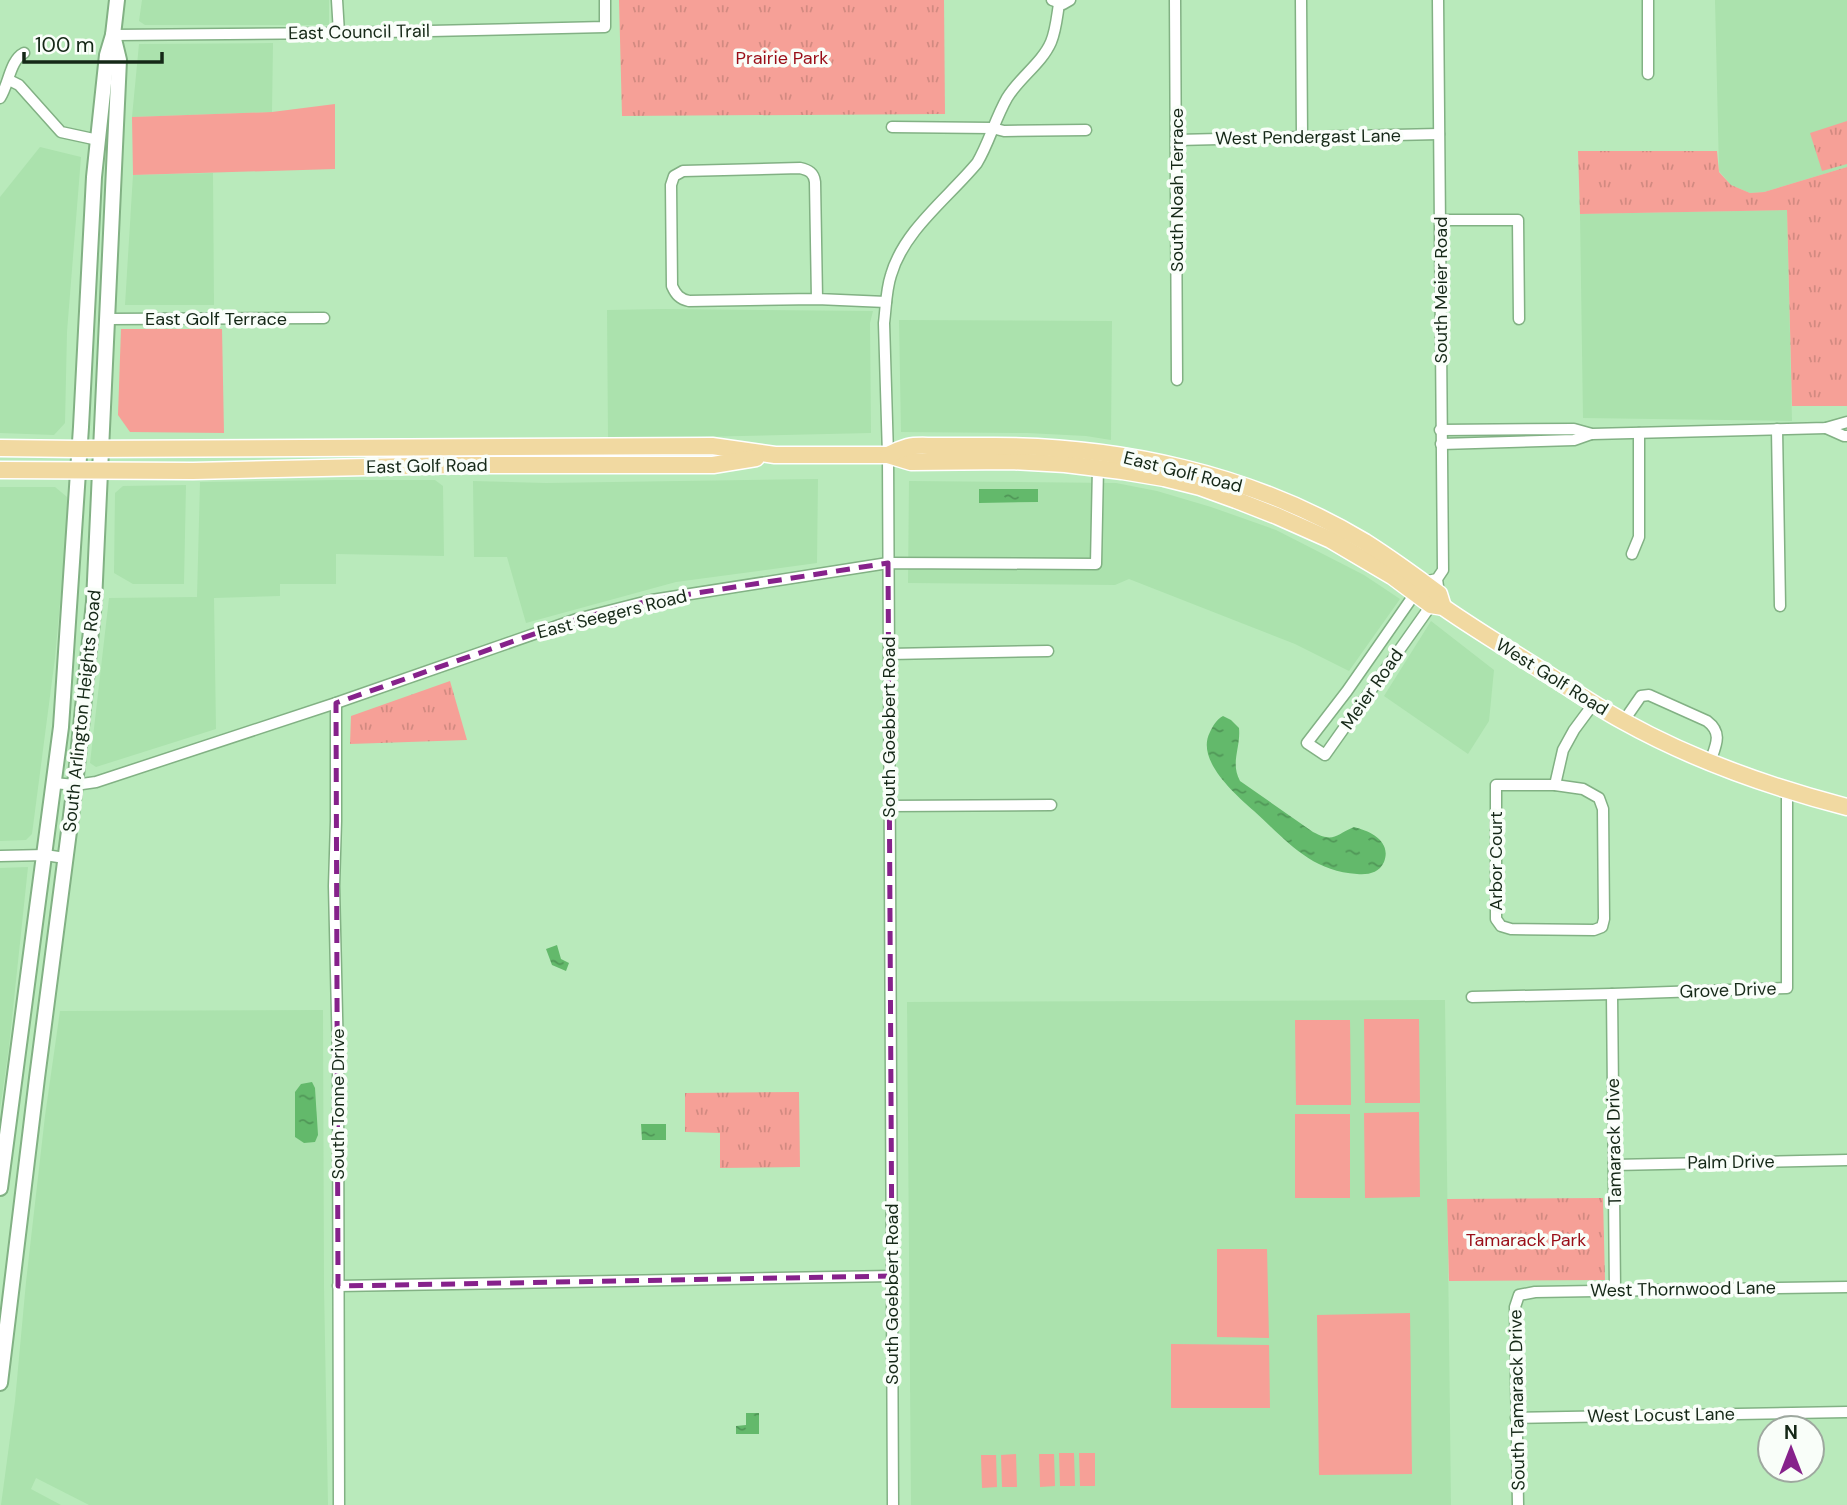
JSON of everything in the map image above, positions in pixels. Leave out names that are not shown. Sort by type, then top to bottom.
[{"type":"main road","name":"South Arlington Heights Road","points":[[0,1188],[62,713],[94,177],[107,55],[113,35],[117,0]]},
{"type":"main road","name":"South Arlington Heights Road","points":[[0,1383],[75,785],[96,585],[119,60],[113,35]]},
{"type":"main road","name":"East Golf Road","points":[[79,449],[712,446],[775,455],[888,455],[911,462],[1011,461],[1098,467],[1200,487],[1277,516],[1331,540],[1392,576],[1431,593]]},
{"type":"main road","name":"East Golf Road","points":[[888,455],[909,446],[1001,446],[1080,450],[1164,463],[1206,474],[1288,504],[1365,543],[1480,631]]},
{"type":"main road","points":[[0,448],[79,449]]},
{"type":"main road","name":"East Golf Road","points":[[78,471],[457,465],[713,465],[775,455]]},
{"type":"main road","points":[[0,470],[78,471]]},
{"type":"main road","name":"West Golf Road","points":[[1480,631],[1623,722],[1710,762],[1787,791],[1847,807]]},
{"type":"street","points":[[337,0],[339,33]]},
{"type":"street","name":"East Council Trail","points":[[113,35],[605,27],[605,0]]},
{"type":"street","name":"South Goebbert Road","points":[[894,1505],[888,455],[884,328],[886,302],[891,275],[900,255],[917,229],[983,154],[992,128],[1014,89],[1051,43],[1055,2],[1067,3],[1070,0]]},
{"type":"street","name":"South Noah Terrace","points":[[1175,0],[1177,380]]},
{"type":"street","points":[[1301,0],[1302,136]]},
{"type":"street","name":"South Meier Road","points":[[1431,593],[1443,570],[1438,0]]},
{"type":"street","points":[[1648,0],[1648,74]]},
{"type":"street","points":[[0,97],[13,65],[18,56],[24,53]]},
{"type":"street","points":[[9,80],[19,85],[61,132],[98,140]]},
{"type":"street","points":[[892,127],[992,128],[1004,131],[1086,130]]},
{"type":"street","name":"West Pendergast Lane","points":[[1177,140],[1439,134]]},
{"type":"street","points":[[817,299],[815,182],[811,172],[800,168],[682,171],[674,176],[671,185],[672,286],[675,294],[682,299],[886,302]]},
{"type":"street","points":[[1441,220],[1518,220],[1519,319]]},
{"type":"street","name":"East Golf Terrace","points":[[108,319],[324,318]]},
{"type":"street","points":[[1440,430],[1574,429],[1592,434],[1826,428],[1847,422]]},
{"type":"street","points":[[1826,428],[1847,436]]},
{"type":"street","points":[[1777,429],[1780,606]]},
{"type":"street","points":[[1632,554],[1639,537],[1639,433]]},
{"type":"street","points":[[1441,444],[1574,440],[1592,434]]},
{"type":"street","name":"East Seegers Road","points":[[54,783],[75,785],[96,782],[336,703],[577,619],[652,600],[888,563],[1096,564],[1098,467]]},
{"type":"street","name":"Meier Road","points":[[1431,593],[1325,755],[1307,743],[1347,691],[1431,593]]},
{"type":"street","points":[[889,654],[1048,651]]},
{"type":"street","name":"West Golf Road","points":[[1623,722],[1641,696],[1649,695],[1707,721],[1717,732],[1710,762]]},
{"type":"street","name":"South Tonne Drive","points":[[336,703],[334,886],[338,1057],[339,1505]]},
{"type":"street","points":[[1555,785],[1563,750],[1594,704]]},
{"type":"street","name":"Arbor Court","points":[[1496,785],[1555,785],[1583,789],[1599,798],[1603,809],[1602,927],[1594,930],[1511,929],[1501,926],[1496,919],[1496,785]]},
{"type":"street","name":"Grove Drive","points":[[1472,996],[1787,988],[1787,791]]},
{"type":"street","points":[[890,806],[1051,805]]},
{"type":"street","points":[[0,856],[45,855],[65,858]]},
{"type":"street","name":"Tamarack Drive","points":[[1612,994],[1615,1290]]},
{"type":"street","name":"Palm Drive","points":[[1614,1164],[1847,1160]]},
{"type":"street","points":[[338,1286],[892,1276]]},
{"type":"street","name":"West Thornwood Lane","points":[[1519,1295],[1535,1292],[1615,1290],[1847,1287]]},
{"type":"street","name":"South Tamarack Drive","points":[[1518,1505],[1515,1307],[1519,1295]]},
{"type":"street","name":"West Locust Lane","points":[[1516,1418],[1847,1412]]},
{"type":"highlighted area","points":[[888,563],[892,1276],[338,1286],[336,703],[577,619],[652,600]]},
{"type":"shaded area","points":[[142,0],[329,0],[329,25],[145,25],[139,21]]},
{"type":"shaded area","points":[[1715,0],[1847,0],[1847,167],[1764,192],[1750,193],[1731,185],[1719,171]]},
{"type":"shaded area","points":[[273,43],[272,112],[132,117],[139,44]]},
{"type":"shaded area","points":[[40,147],[81,157],[67,332],[65,423],[54,435],[0,433],[0,197]]},
{"type":"shaded area","points":[[213,173],[214,305],[125,305],[133,175]]},
{"type":"shaded area","points":[[1787,210],[1792,421],[1583,418],[1580,214]]},
{"type":"shaded area","points":[[607,310],[873,311],[870,323],[871,433],[608,439]]},
{"type":"shaded area","points":[[899,320],[1112,321],[1111,440],[1027,433],[901,432]]},
{"type":"shaded area","points":[[818,479],[817,563],[676,582],[526,623],[507,557],[474,557],[473,481],[546,483]]},
{"type":"shaded area","points":[[435,480],[443,486],[444,556],[336,554],[336,584],[280,584],[280,596],[214,598],[216,729],[96,767],[90,763],[109,598],[197,597],[200,482]]},
{"type":"shaded area","points":[[909,481],[1116,483],[1157,491],[1276,530],[1364,575],[1400,599],[1349,671],[1295,644],[1129,579],[1115,585],[908,583]]},
{"type":"shaded area","points":[[186,485],[184,584],[133,584],[114,573],[115,493],[123,486]]},
{"type":"shaded area","points":[[0,487],[55,487],[67,497],[67,527],[55,658],[32,834],[26,840],[0,841]]},
{"type":"shaded area","points":[[1431,621],[1494,670],[1489,721],[1468,754],[1384,696]]},
{"type":"shaded area","points":[[28,867],[9,1047],[0,1110],[0,868]]},
{"type":"shaded area","points":[[1445,1000],[1451,1505],[911,1505],[907,1002]]},
{"type":"shaded area","points":[[323,1010],[328,1505],[89,1505],[36,1478],[31,1489],[61,1505],[1,1505],[15,1401],[45,1116],[60,1011]]},
{"type":"green space","name":"Prairie Park","points":[[619,0],[944,0],[945,114],[622,116]]},
{"type":"green space","points":[[335,104],[335,169],[133,175],[132,117],[272,112]]},
{"type":"green space","points":[[1847,121],[1847,164],[1822,171],[1810,133]]},
{"type":"green space","points":[[1578,151],[1717,151],[1719,172],[1731,185],[1750,193],[1764,192],[1847,167],[1847,406],[1792,406],[1787,210],[1580,214]]},
{"type":"green space","points":[[121,329],[222,329],[224,433],[130,432],[118,415]]},
{"type":"green space","points":[[450,681],[467,740],[350,744],[351,716]]},
{"type":"green space","points":[[1364,1019],[1419,1019],[1420,1103],[1365,1103]]},
{"type":"green space","points":[[1295,1020],[1350,1020],[1351,1105],[1296,1105]]},
{"type":"green space","points":[[799,1092],[800,1167],[720,1168],[720,1133],[685,1132],[685,1093]]},
{"type":"green space","points":[[1419,1112],[1420,1197],[1365,1198],[1364,1113]]},
{"type":"green space","points":[[1295,1114],[1350,1114],[1350,1198],[1295,1198]]},
{"type":"green space","name":"Tamarack Park","points":[[1603,1198],[1605,1280],[1449,1281],[1447,1199]]},
{"type":"green space","points":[[1217,1249],[1267,1249],[1269,1338],[1217,1337]]},
{"type":"green space","points":[[1410,1313],[1412,1474],[1319,1475],[1317,1315]]},
{"type":"green space","points":[[1171,1344],[1269,1345],[1270,1408],[1171,1408]]},
{"type":"green space","points":[[1059,1453],[1074,1453],[1075,1486],[1060,1486]]},
{"type":"green space","points":[[1079,1453],[1095,1453],[1095,1486],[1080,1486]]},
{"type":"green space","points":[[1016,1454],[1017,1487],[1002,1487],[1001,1455]]},
{"type":"green space","points":[[1039,1454],[1054,1454],[1055,1486],[1040,1487]]},
{"type":"green space","points":[[981,1455],[996,1455],[997,1487],[982,1488]]},
{"type":"water","points":[[979,489],[1038,489],[1038,502],[979,503]]},
{"type":"water","points":[[1223,716],[1239,728],[1236,768],[1240,781],[1320,835],[1334,837],[1354,827],[1373,834],[1385,848],[1384,862],[1379,869],[1369,874],[1340,872],[1312,860],[1288,843],[1237,796],[1220,776],[1208,754],[1210,732]]},
{"type":"water","points":[[557,945],[561,959],[569,963],[566,971],[552,965],[546,949]]},
{"type":"water","points":[[312,1082],[315,1088],[318,1135],[315,1142],[304,1143],[295,1137],[295,1092],[301,1084]]},
{"type":"water","points":[[641,1124],[666,1124],[666,1140],[642,1140]]},
{"type":"water","points":[[746,1413],[759,1413],[759,1434],[736,1434],[736,1426],[746,1425]]}]
